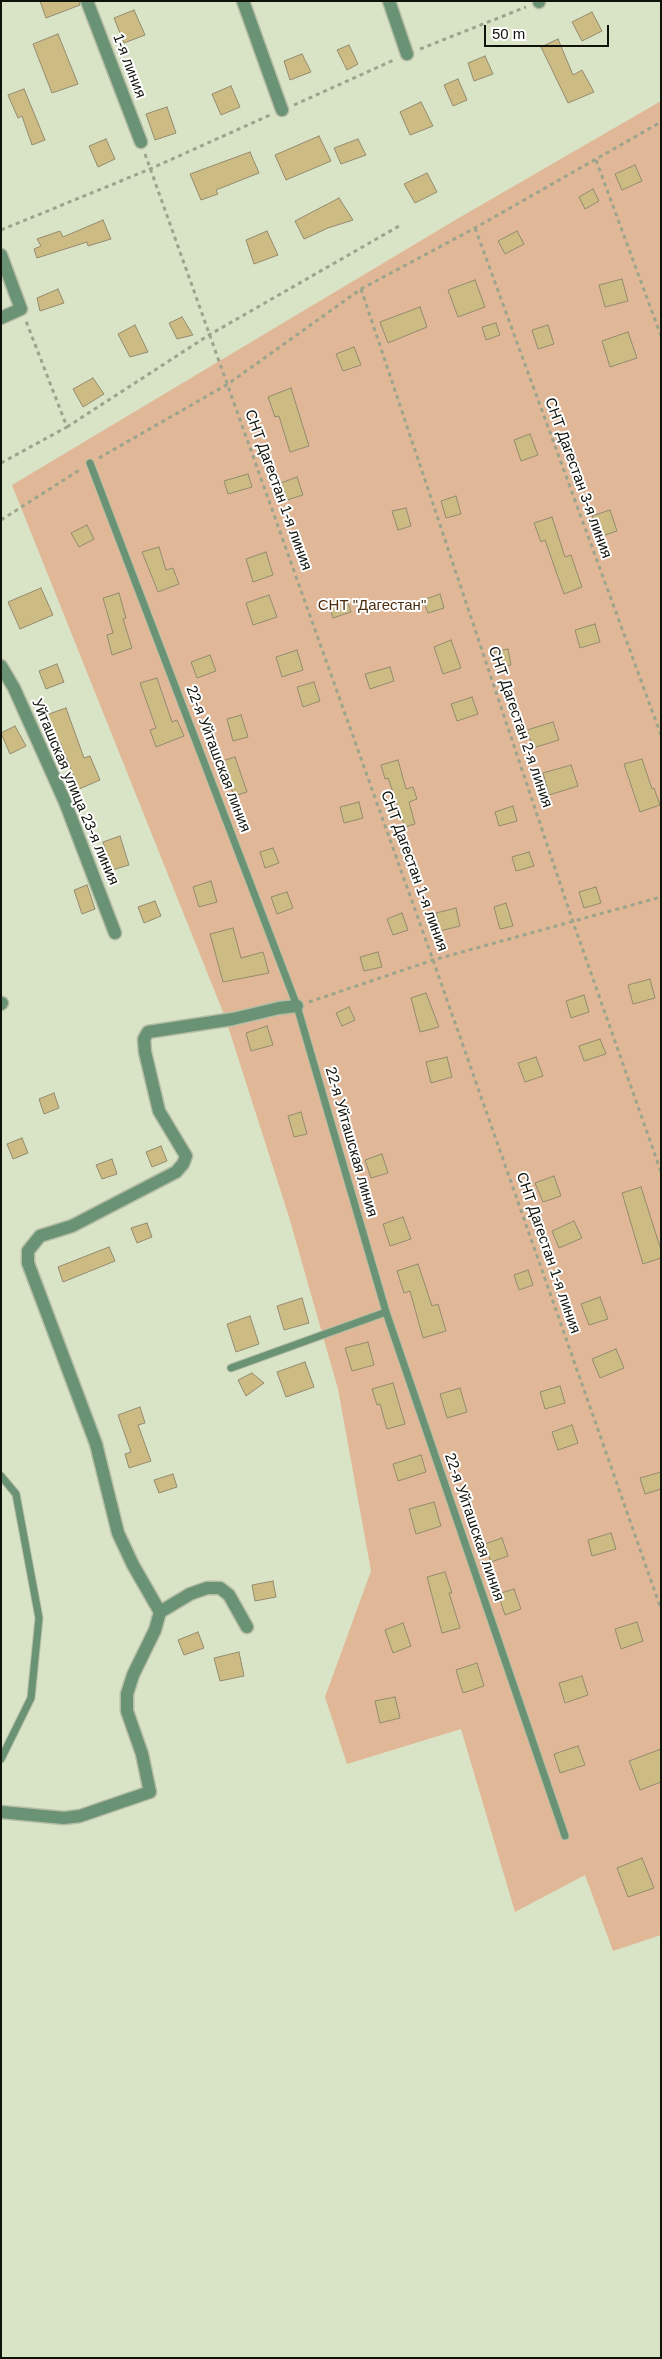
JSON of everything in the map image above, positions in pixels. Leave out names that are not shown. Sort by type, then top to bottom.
[{"type":"street","name":"1-я линия","points":[[87,1],[141,142]]},
{"type":"street","points":[[243,1],[282,110]]},
{"type":"street","points":[[389,1],[407,54]]},
{"type":"street","points":[[1,254],[21,308],[1,318]]},
{"type":"street","name":"Уйташская улица 23-я линия","points":[[1,666],[14,688],[65,802],[115,933]]},
{"type":"street","points":[[160,1612],[133,1565],[118,1533],[96,1444],[28,1263],[28,1251],[32,1243],[40,1236],[72,1226],[176,1172],[184,1164],[186,1156],[183,1149],[159,1111],[145,1052],[144,1039],[148,1032],[232,1019],[279,1008],[297,1006]]},
{"type":"street","points":[[1,1812],[64,1818],[80,1816],[150,1792],[142,1754],[127,1711],[127,1694],[133,1675],[155,1630],[160,1612],[190,1594],[206,1588],[220,1588],[230,1594],[247,1627]]},
{"type":"lane","name":"22-я Уйташская линия","points":[[90,463],[297,1006],[386,1312],[565,1836]]},
{"type":"lane","points":[[231,1368],[386,1312]]},
{"type":"lane","points":[[1,1476],[16,1494],[39,1618],[31,1698],[1,1759]]},
{"type":"path","points":[[1,230],[150,169],[407,54],[539,2]]},
{"type":"path","points":[[1,520],[90,463],[228,384],[361,289],[474,228],[661,122]]},
{"type":"path","name":"СНТ Дагестан 1-я линия","points":[[141,142],[433,960],[661,1609]]},
{"type":"path","points":[[596,160],[661,336]]},
{"type":"path","points":[[1,463],[67,427],[209,335],[399,226]]},
{"type":"path","name":"СНТ Дагестан 3-я линия","points":[[474,228],[661,735]]},
{"type":"path","name":"СНТ Дагестан 2-я линия","points":[[361,289],[573,922],[661,1172]]},
{"type":"path","points":[[21,308],[67,427]]},
{"type":"path","points":[[297,1006],[433,960],[661,897]]},
{"type":"green space","name":"СНТ \"Дагестан\"","points":[[661,101],[661,1935],[613,1951],[585,1875],[515,1912],[461,1729],[347,1764],[325,1697],[371,1571],[338,1389],[289,1217],[225,1017],[12,485],[457,219]]},
{"type":"building","points":[[40,1],[79,1],[80,5],[46,18]]},
{"type":"building","points":[[134,10],[145,35],[124,43],[114,18]]},
{"type":"building","points":[[592,12],[602,31],[582,41],[572,22]]},
{"type":"building","points":[[58,34],[78,84],[52,93],[33,44]]},
{"type":"building","points":[[558,39],[573,75],[582,70],[594,92],[568,103],[541,47]]},
{"type":"building","points":[[349,45],[358,64],[347,70],[337,50]]},
{"type":"building","points":[[302,54],[311,72],[290,80],[284,61]]},
{"type":"building","points":[[485,56],[493,74],[474,81],[468,63]]},
{"type":"building","points":[[458,79],[467,100],[453,106],[444,85]]},
{"type":"building","points":[[231,86],[240,107],[221,115],[212,94]]},
{"type":"building","points":[[24,89],[45,140],[32,145],[22,116],[18,118],[8,95]]},
{"type":"building","points":[[421,102],[433,126],[410,135],[400,112]]},
{"type":"building","points":[[167,107],[176,133],[155,140],[146,114]]},
{"type":"building","points":[[319,136],[331,161],[286,180],[275,155]]},
{"type":"building","points":[[106,139],[115,159],[98,167],[89,146]]},
{"type":"building","points":[[358,139],[366,155],[341,164],[334,148]]},
{"type":"building","points":[[250,152],[259,173],[216,190],[218,194],[201,200],[190,174]]},
{"type":"building","points":[[635,165],[642,181],[622,190],[615,174]]},
{"type":"building","points":[[427,173],[437,192],[415,203],[404,184]]},
{"type":"building","points":[[593,189],[599,201],[585,209],[579,197]]},
{"type":"building","points":[[339,198],[353,220],[328,228],[304,239],[295,221]]},
{"type":"building","points":[[103,220],[111,239],[88,246],[87,242],[37,258],[34,249],[41,246],[37,239],[60,231],[63,237]]},
{"type":"building","points":[[267,231],[278,255],[254,264],[246,240]]},
{"type":"building","points":[[517,231],[524,244],[505,254],[498,241]]},
{"type":"building","points":[[622,279],[628,301],[605,307],[599,285]]},
{"type":"building","points":[[475,280],[485,307],[458,317],[448,290]]},
{"type":"building","points":[[58,289],[64,303],[40,311],[37,298]]},
{"type":"building","points":[[420,307],[427,327],[388,343],[380,322]]},
{"type":"building","points":[[182,317],[193,335],[177,339],[169,323]]},
{"type":"building","points":[[496,323],[500,335],[486,340],[482,327]]},
{"type":"building","points":[[135,325],[148,352],[130,357],[118,334]]},
{"type":"building","points":[[548,325],[554,344],[538,349],[532,330]]},
{"type":"building","points":[[628,332],[637,358],[610,367],[602,341]]},
{"type":"building","points":[[354,347],[361,365],[343,371],[336,354]]},
{"type":"building","points":[[93,378],[104,394],[83,407],[73,389]]},
{"type":"building","points":[[291,388],[309,446],[290,452],[279,416],[275,417],[268,397]]},
{"type":"building","points":[[530,434],[538,455],[521,461],[514,440]]},
{"type":"building","points":[[248,474],[252,487],[228,494],[224,481]]},
{"type":"building","points":[[297,477],[303,495],[287,500],[281,483]]},
{"type":"building","points":[[456,496],[461,514],[446,518],[441,501]]},
{"type":"building","points":[[406,508],[411,526],[398,530],[392,511]]},
{"type":"building","points":[[610,510],[617,531],[599,537],[592,516]]},
{"type":"building","points":[[552,517],[565,557],[571,555],[582,587],[564,594],[545,540],[541,542],[534,523]]},
{"type":"building","points":[[87,525],[94,539],[79,547],[71,533]]},
{"type":"building","points":[[159,547],[166,570],[173,568],[179,584],[158,592],[142,552]]},
{"type":"building","points":[[266,552],[273,575],[253,582],[246,559]]},
{"type":"building","points":[[41,588],[53,615],[20,629],[8,602]]},
{"type":"building","points":[[119,593],[126,618],[123,619],[132,648],[112,655],[107,635],[113,633],[103,598]]},
{"type":"building","points":[[440,594],[444,608],[428,613],[423,600]]},
{"type":"building","points":[[269,595],[277,617],[253,625],[246,603]]},
{"type":"building","points":[[347,599],[351,612],[333,618],[329,605]]},
{"type":"building","points":[[595,624],[600,642],[580,648],[575,630]]},
{"type":"building","points":[[451,640],[461,668],[443,674],[434,647]]},
{"type":"building","points":[[508,649],[511,665],[498,668],[494,652]]},
{"type":"building","points":[[297,650],[303,670],[282,677],[276,657]]},
{"type":"building","points":[[210,655],[216,671],[197,678],[191,662]]},
{"type":"building","points":[[57,664],[64,682],[46,689],[39,671]]},
{"type":"building","points":[[390,667],[394,681],[370,689],[365,674]]},
{"type":"building","points":[[157,678],[172,722],[177,720],[184,736],[156,747],[150,730],[156,728],[140,683]]},
{"type":"building","points":[[314,682],[320,701],[303,707],[297,687]]},
{"type":"building","points":[[472,697],[478,714],[457,721],[451,704]]},
{"type":"building","points":[[66,708],[84,758],[90,756],[100,780],[79,789],[60,742],[56,743],[46,715]]},
{"type":"building","points":[[241,715],[248,737],[233,741],[227,719]]},
{"type":"building","points":[[553,722],[559,740],[533,748],[527,730]]},
{"type":"building","points":[[15,726],[26,746],[10,754],[1,733]]},
{"type":"building","points":[[235,757],[247,792],[234,796],[222,761]]},
{"type":"building","points":[[642,759],[652,789],[654,788],[660,805],[640,812],[624,764]]},
{"type":"building","points":[[398,760],[406,789],[413,787],[417,799],[409,802],[415,824],[405,827],[388,778],[385,779],[381,765]]},
{"type":"building","points":[[571,765],[578,786],[549,795],[543,773]]},
{"type":"building","points":[[359,802],[363,818],[344,823],[340,807]]},
{"type":"building","points":[[513,806],[517,821],[499,826],[495,812]]},
{"type":"building","points":[[120,836],[129,865],[112,870],[103,842]]},
{"type":"building","points":[[273,848],[279,863],[265,868],[260,852]]},
{"type":"building","points":[[529,852],[534,866],[516,871],[512,857]]},
{"type":"building","points":[[211,881],[217,902],[199,907],[193,887]]},
{"type":"building","points":[[87,885],[95,909],[82,914],[74,890]]},
{"type":"building","points":[[596,887],[601,903],[584,908],[579,892]]},
{"type":"building","points":[[287,892],[293,908],[277,914],[271,897]]},
{"type":"building","points":[[155,901],[161,916],[144,923],[138,907]]},
{"type":"building","points":[[506,903],[513,926],[500,929],[494,907]]},
{"type":"building","points":[[456,908],[460,926],[440,931],[436,913]]},
{"type":"building","points":[[402,913],[408,930],[393,935],[387,919]]},
{"type":"building","points":[[233,928],[241,958],[263,952],[269,973],[223,982],[210,934]]},
{"type":"building","points":[[378,952],[382,967],[364,971],[360,957]]},
{"type":"building","points":[[650,979],[655,998],[633,1004],[628,985]]},
{"type":"building","points":[[426,993],[439,1027],[420,1032],[411,998]]},
{"type":"building","points":[[584,995],[589,1012],[571,1018],[566,1001]]},
{"type":"building","points":[[349,1007],[355,1020],[342,1026],[336,1013]]},
{"type":"building","points":[[267,1026],[273,1045],[251,1051],[246,1033]]},
{"type":"building","points":[[600,1039],[606,1054],[584,1061],[579,1046]]},
{"type":"building","points":[[447,1057],[452,1077],[431,1083],[426,1062]]},
{"type":"building","points":[[536,1057],[543,1076],[525,1082],[518,1063]]},
{"type":"building","points":[[54,1093],[59,1108],[44,1114],[39,1099]]},
{"type":"building","points":[[301,1112],[307,1134],[294,1137],[288,1116]]},
{"type":"building","points":[[22,1138],[28,1153],[13,1159],[7,1144]]},
{"type":"building","points":[[161,1146],[167,1161],[152,1167],[146,1152]]},
{"type":"building","points":[[382,1154],[388,1173],[371,1178],[365,1160]]},
{"type":"building","points":[[112,1159],[117,1174],[102,1179],[96,1165]]},
{"type":"building","points":[[554,1176],[561,1196],[543,1202],[535,1183]]},
{"type":"building","points":[[641,1187],[661,1250],[661,1258],[643,1264],[622,1193]]},
{"type":"building","points":[[403,1217],[411,1239],[390,1246],[383,1224]]},
{"type":"building","points":[[574,1221],[582,1238],[559,1248],[552,1231]]},
{"type":"building","points":[[147,1223],[152,1237],[137,1243],[131,1228]]},
{"type":"building","points":[[109,1247],[115,1261],[63,1282],[58,1267]]},
{"type":"building","points":[[418,1264],[432,1306],[438,1304],[446,1331],[423,1338],[410,1291],[404,1293],[397,1271]]},
{"type":"building","points":[[528,1270],[533,1285],[519,1290],[514,1275]]},
{"type":"building","points":[[600,1297],[608,1319],[589,1325],[581,1304]]},
{"type":"building","points":[[302,1298],[309,1323],[284,1330],[277,1306]]},
{"type":"building","points":[[250,1316],[259,1344],[236,1352],[227,1324]]},
{"type":"building","points":[[368,1342],[374,1365],[352,1371],[345,1348]]},
{"type":"building","points":[[616,1349],[624,1368],[600,1378],[592,1359]]},
{"type":"building","points":[[305,1362],[314,1387],[286,1397],[277,1372]]},
{"type":"building","points":[[252,1373],[264,1383],[246,1396],[238,1380]]},
{"type":"building","points":[[393,1383],[405,1424],[387,1429],[380,1404],[377,1405],[372,1389]]},
{"type":"building","points":[[560,1386],[565,1403],[545,1409],[540,1392]]},
{"type":"building","points":[[460,1388],[467,1412],[447,1418],[440,1394]]},
{"type":"building","points":[[140,1407],[145,1423],[138,1425],[151,1461],[129,1468],[125,1454],[131,1452],[118,1415]]},
{"type":"building","points":[[572,1425],[578,1443],[558,1450],[552,1432]]},
{"type":"building","points":[[421,1455],[426,1472],[398,1481],[393,1464]]},
{"type":"building","points":[[661,1472],[661,1489],[645,1494],[640,1478]]},
{"type":"building","points":[[173,1474],[177,1487],[159,1493],[154,1480]]},
{"type":"building","points":[[434,1502],[441,1526],[416,1534],[409,1509]]},
{"type":"building","points":[[611,1533],[616,1549],[592,1556],[588,1540]]},
{"type":"building","points":[[502,1538],[508,1556],[491,1562],[485,1544]]},
{"type":"building","points":[[445,1572],[452,1593],[449,1593],[460,1628],[442,1633],[427,1577]]},
{"type":"building","points":[[273,1581],[276,1597],[255,1601],[252,1585]]},
{"type":"building","points":[[514,1589],[521,1609],[505,1615],[498,1594]]},
{"type":"building","points":[[637,1622],[643,1641],[621,1649],[615,1629]]},
{"type":"building","points":[[403,1623],[411,1646],[393,1653],[385,1630]]},
{"type":"building","points":[[198,1632],[204,1648],[184,1655],[178,1640]]},
{"type":"building","points":[[239,1652],[244,1676],[220,1681],[214,1658]]},
{"type":"building","points":[[477,1663],[484,1686],[463,1693],[456,1670]]},
{"type":"building","points":[[582,1676],[588,1695],[565,1703],[559,1683]]},
{"type":"building","points":[[395,1697],[400,1718],[380,1723],[375,1701]]},
{"type":"building","points":[[578,1746],[585,1765],[560,1773],[554,1754]]},
{"type":"building","points":[[661,1749],[661,1782],[640,1790],[629,1761]]},
{"type":"building","points":[[642,1858],[654,1888],[628,1897],[617,1868]]}]
